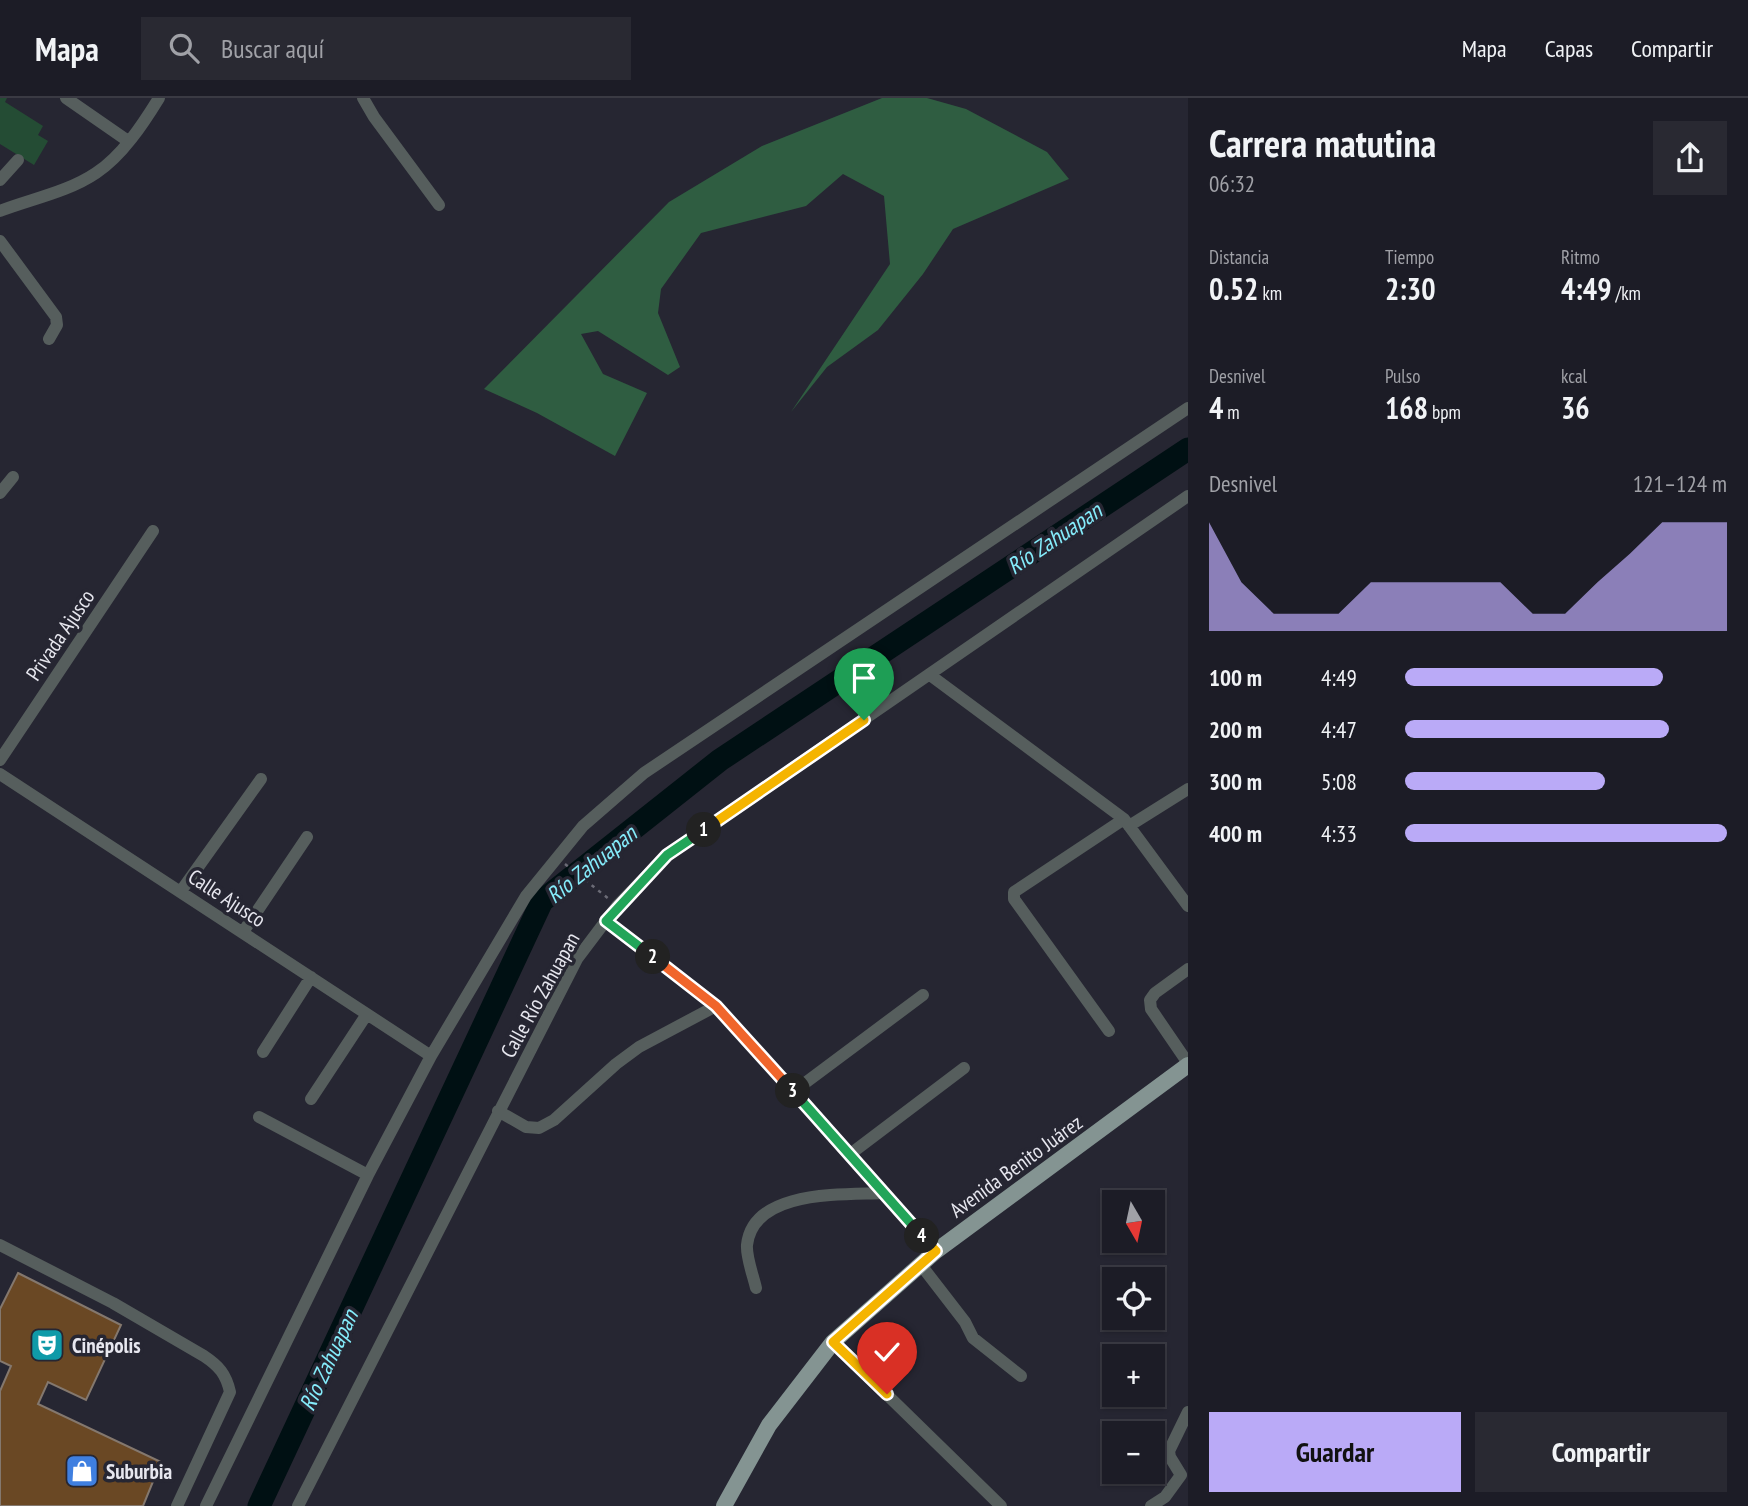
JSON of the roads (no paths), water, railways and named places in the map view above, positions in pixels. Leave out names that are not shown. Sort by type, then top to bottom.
[{"type":"main road","name":"Avenida Benito Juárez","points":[[724,1506],[769,1425],[833,1342],[936,1251],[1188,1064]]},
{"type":"street","points":[[66,98],[128,141]]},
{"type":"street","points":[[0,211],[96,174],[128,141],[159,98]]},
{"type":"street","points":[[363,98],[439,205]]},
{"type":"street","points":[[0,180],[18,160]]},
{"type":"street","points":[[0,241],[56,317],[57,325],[49,339]]},
{"type":"street","points":[[206,1506],[368,1175],[431,1056],[526,897],[583,826],[644,773],[1188,408]]},
{"type":"street","points":[[0,493],[13,477]]},
{"type":"street","name":"Calle Río Zahuapan","points":[[298,1506],[577,959],[606,921],[667,855],[1188,496]]},
{"type":"street","name":"Privada Ajusco","points":[[0,760],[153,531]]},
{"type":"street","points":[[930,675],[1126,823],[1188,906]]},
{"type":"street","name":"Calle Ajusco","points":[[0,774],[431,1056]]},
{"type":"street","points":[[181,891],[261,779]]},
{"type":"street","points":[[1109,1031],[1014,899],[1014,892],[1126,823],[1188,789]]},
{"type":"street","points":[[243,932],[307,837]]},
{"type":"street","points":[[606,921],[716,1006],[936,1251]]},
{"type":"street","points":[[1188,969],[1150,1000],[1151,1009],[1188,1064]]},
{"type":"street","points":[[263,1052],[311,977]]},
{"type":"street","points":[[793,1092],[923,995]]},
{"type":"street","points":[[498,1111],[526,1127],[539,1128],[554,1120],[616,1063],[716,1006]]},
{"type":"street","points":[[311,1099],[367,1014]]},
{"type":"street","points":[[849,1155],[964,1068]]},
{"type":"street","points":[[259,1117],[368,1175]]},
{"type":"street","points":[[756,1288],[747,1245],[755,1223],[776,1206],[818,1196],[884,1193]]},
{"type":"street","points":[[0,1245],[113,1303],[204,1356],[227,1376],[230,1392],[177,1506]]},
{"type":"street","points":[[920,1265],[965,1322],[973,1338],[1021,1376]]},
{"type":"street","points":[[833,1342],[996,1504]]},
{"type":"street","points":[[1151,1506],[1165,1497],[1181,1475],[1169,1451],[1188,1412]]},
{"type":"waterway","name":"Río Zahuapan","points":[[259,1506],[542,901],[720,760],[1188,449]]},
{"type":"place","name":"Cinépolis","points":[[47,1345]]},
{"type":"place","name":"Suburbia","points":[[82,1471]]}]
